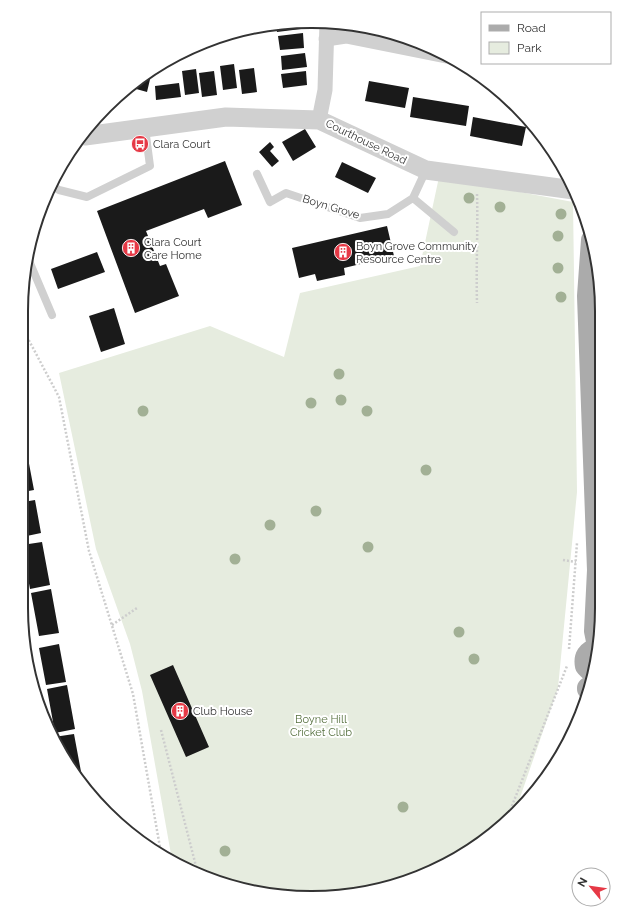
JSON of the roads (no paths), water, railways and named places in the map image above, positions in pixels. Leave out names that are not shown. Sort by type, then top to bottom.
[{"type":"main road","points":[[591,260],[588,296],[595,474]]},
{"type":"main road","points":[[588,668],[586,666],[586,658],[590,651],[592,650]]},
{"type":"street","points":[[319,120],[325,90],[326,29]]},
{"type":"street","points":[[326,39],[346,36],[424,52]]},
{"type":"street","name":"Courthouse Road","points":[[90,135],[226,117],[319,120],[426,170],[567,189]]},
{"type":"lane","points":[[56,188],[87,197],[150,166],[145,128]]},
{"type":"lane","points":[[426,170],[413,198],[454,232]]},
{"type":"lane","name":"Boyn Grove","points":[[257,174],[270,202],[286,193],[360,218],[388,214],[413,198]]},
{"type":"lane","points":[[31,268],[52,315]]},
{"type":"place","name":"Clara Court","points":[[140,144]]},
{"type":"place","name":"Clara Court Care Home","points":[[131,248]]},
{"type":"place","name":"Boyn Grove Community Resource Centre","points":[[343,252]]},
{"type":"place","name":"Club House","points":[[180,711]]},
{"type":"park label","name":"Boyne Hill Cricket Club","points":[[321,725]]}]
